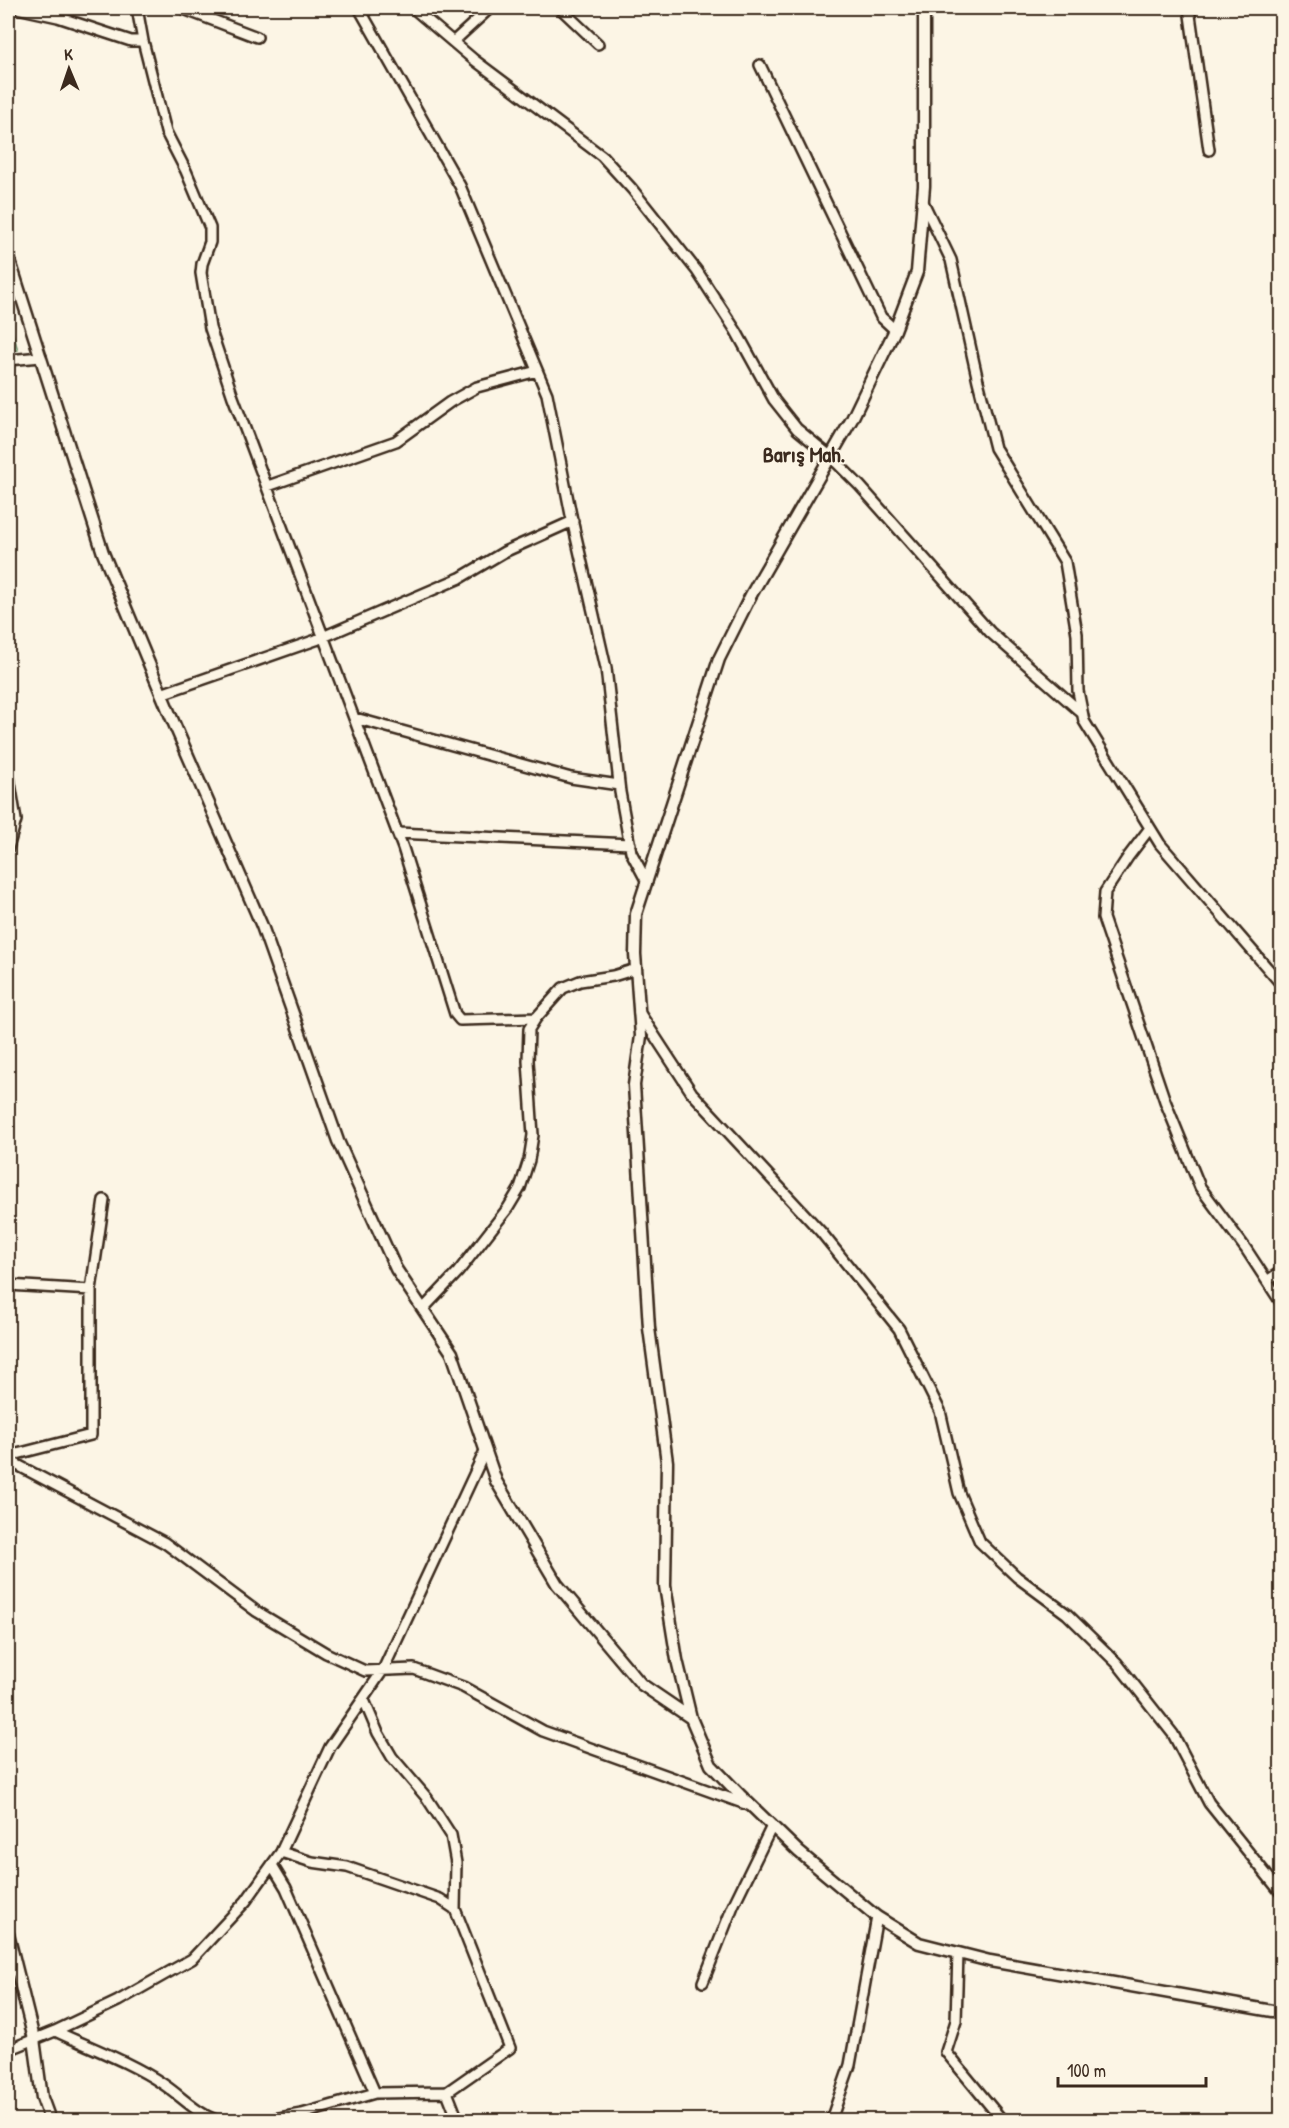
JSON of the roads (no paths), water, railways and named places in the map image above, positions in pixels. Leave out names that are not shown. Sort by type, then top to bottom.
[{"type":"street","points":[[16,8],[49,15],[131,41],[143,41]]},
{"type":"street","points":[[137,8],[166,132],[186,171],[210,228],[210,242],[201,273],[210,328],[233,397],[398,833],[455,1014],[460,1020],[536,1018]]},
{"type":"street","points":[[181,8],[257,37]]},
{"type":"street","points":[[359,8],[459,186],[547,394],[606,668],[619,785],[630,844],[647,882]]},
{"type":"street","points":[[413,8],[473,59],[602,156],[632,189],[697,271],[736,331],[774,400],[797,429],[831,457],[990,632],[1082,713]]},
{"type":"street","points":[[453,42],[490,8]]},
{"type":"street","points":[[560,8],[598,44]]},
{"type":"street","points":[[924,8],[923,202],[917,272],[896,330],[852,419],[751,595],[719,659],[636,914],[636,969],[641,1036],[634,1085],[649,1328],[667,1462],[665,1586],[677,1660],[691,1718],[711,1765],[799,1852],[877,1917],[919,1943],[990,1961],[1281,2011]]},
{"type":"street","points":[[1189,8],[1209,150]]},
{"type":"street","points":[[760,65],[881,318],[896,330]]},
{"type":"street","points":[[923,202],[951,260],[995,448],[1065,562],[1077,634],[1078,691],[1084,721],[1160,844],[1281,985]]},
{"type":"street","points":[[8,255],[103,553],[161,694],[262,926],[338,1141],[396,1269],[452,1353],[496,1481],[557,1584],[642,1684],[691,1718]]},
{"type":"street","points":[[8,360],[41,357]]},
{"type":"street","points":[[268,486],[396,441],[450,402],[477,387],[537,371]]},
{"type":"street","points":[[161,694],[323,637],[460,578],[504,552],[573,521]]},
{"type":"street","points":[[355,718],[571,778],[619,785]]},
{"type":"street","points":[[8,771],[16,820],[8,848]]},
{"type":"street","points":[[1150,828],[1105,892],[1103,918],[1166,1101],[1200,1187],[1246,1249],[1281,1304]]},
{"type":"street","points":[[398,833],[630,844]]},
{"type":"street","points":[[423,1310],[458,1272],[508,1208],[520,1188],[529,1160],[533,1135],[528,1061],[530,1029],[536,1018],[563,988],[580,981],[613,976],[636,969]]},
{"type":"street","points":[[639,1012],[692,1093],[821,1232],[899,1329],[940,1411],[959,1493],[980,1542],[1017,1576],[1067,1614],[1117,1663],[1173,1734],[1209,1803],[1281,1894]]},
{"type":"street","points":[[105,1200],[90,1290],[92,1435],[17,1454],[8,1460],[165,1543],[256,1611],[326,1653],[365,1671],[414,1669],[463,1687],[543,1731],[751,1806]]},
{"type":"street","points":[[1267,1281],[1281,1271]]},
{"type":"street","points":[[8,1285],[90,1290]]},
{"type":"street","points":[[8,2050],[118,2001],[192,1959],[246,1901],[281,1852],[330,1747],[383,1670],[485,1451]]},
{"type":"street","points":[[268,2121],[302,2114],[375,2093],[447,2092],[510,2048],[455,1909],[456,1863],[451,1834],[427,1798],[392,1757],[378,1733],[364,1700]]},
{"type":"street","points":[[703,1982],[733,1906],[772,1826]]},
{"type":"street","points":[[281,1852],[312,1862],[347,1867],[440,1899],[455,1909]]},
{"type":"street","points":[[272,1865],[286,1888],[375,2093]]},
{"type":"street","points":[[831,2121],[850,2065],[877,1917]]},
{"type":"street","points":[[8,1934],[34,2039],[42,2098],[50,2121]]},
{"type":"street","points":[[958,1953],[956,2021],[946,2052],[1002,2121]]},
{"type":"street","points":[[55,2031],[138,2070],[164,2085],[205,2116],[216,2121]]},
{"type":"street","points":[[447,2092],[458,2121]]},
{"type":"district","name":"Barış Mah.","points":[[804,454]]}]
